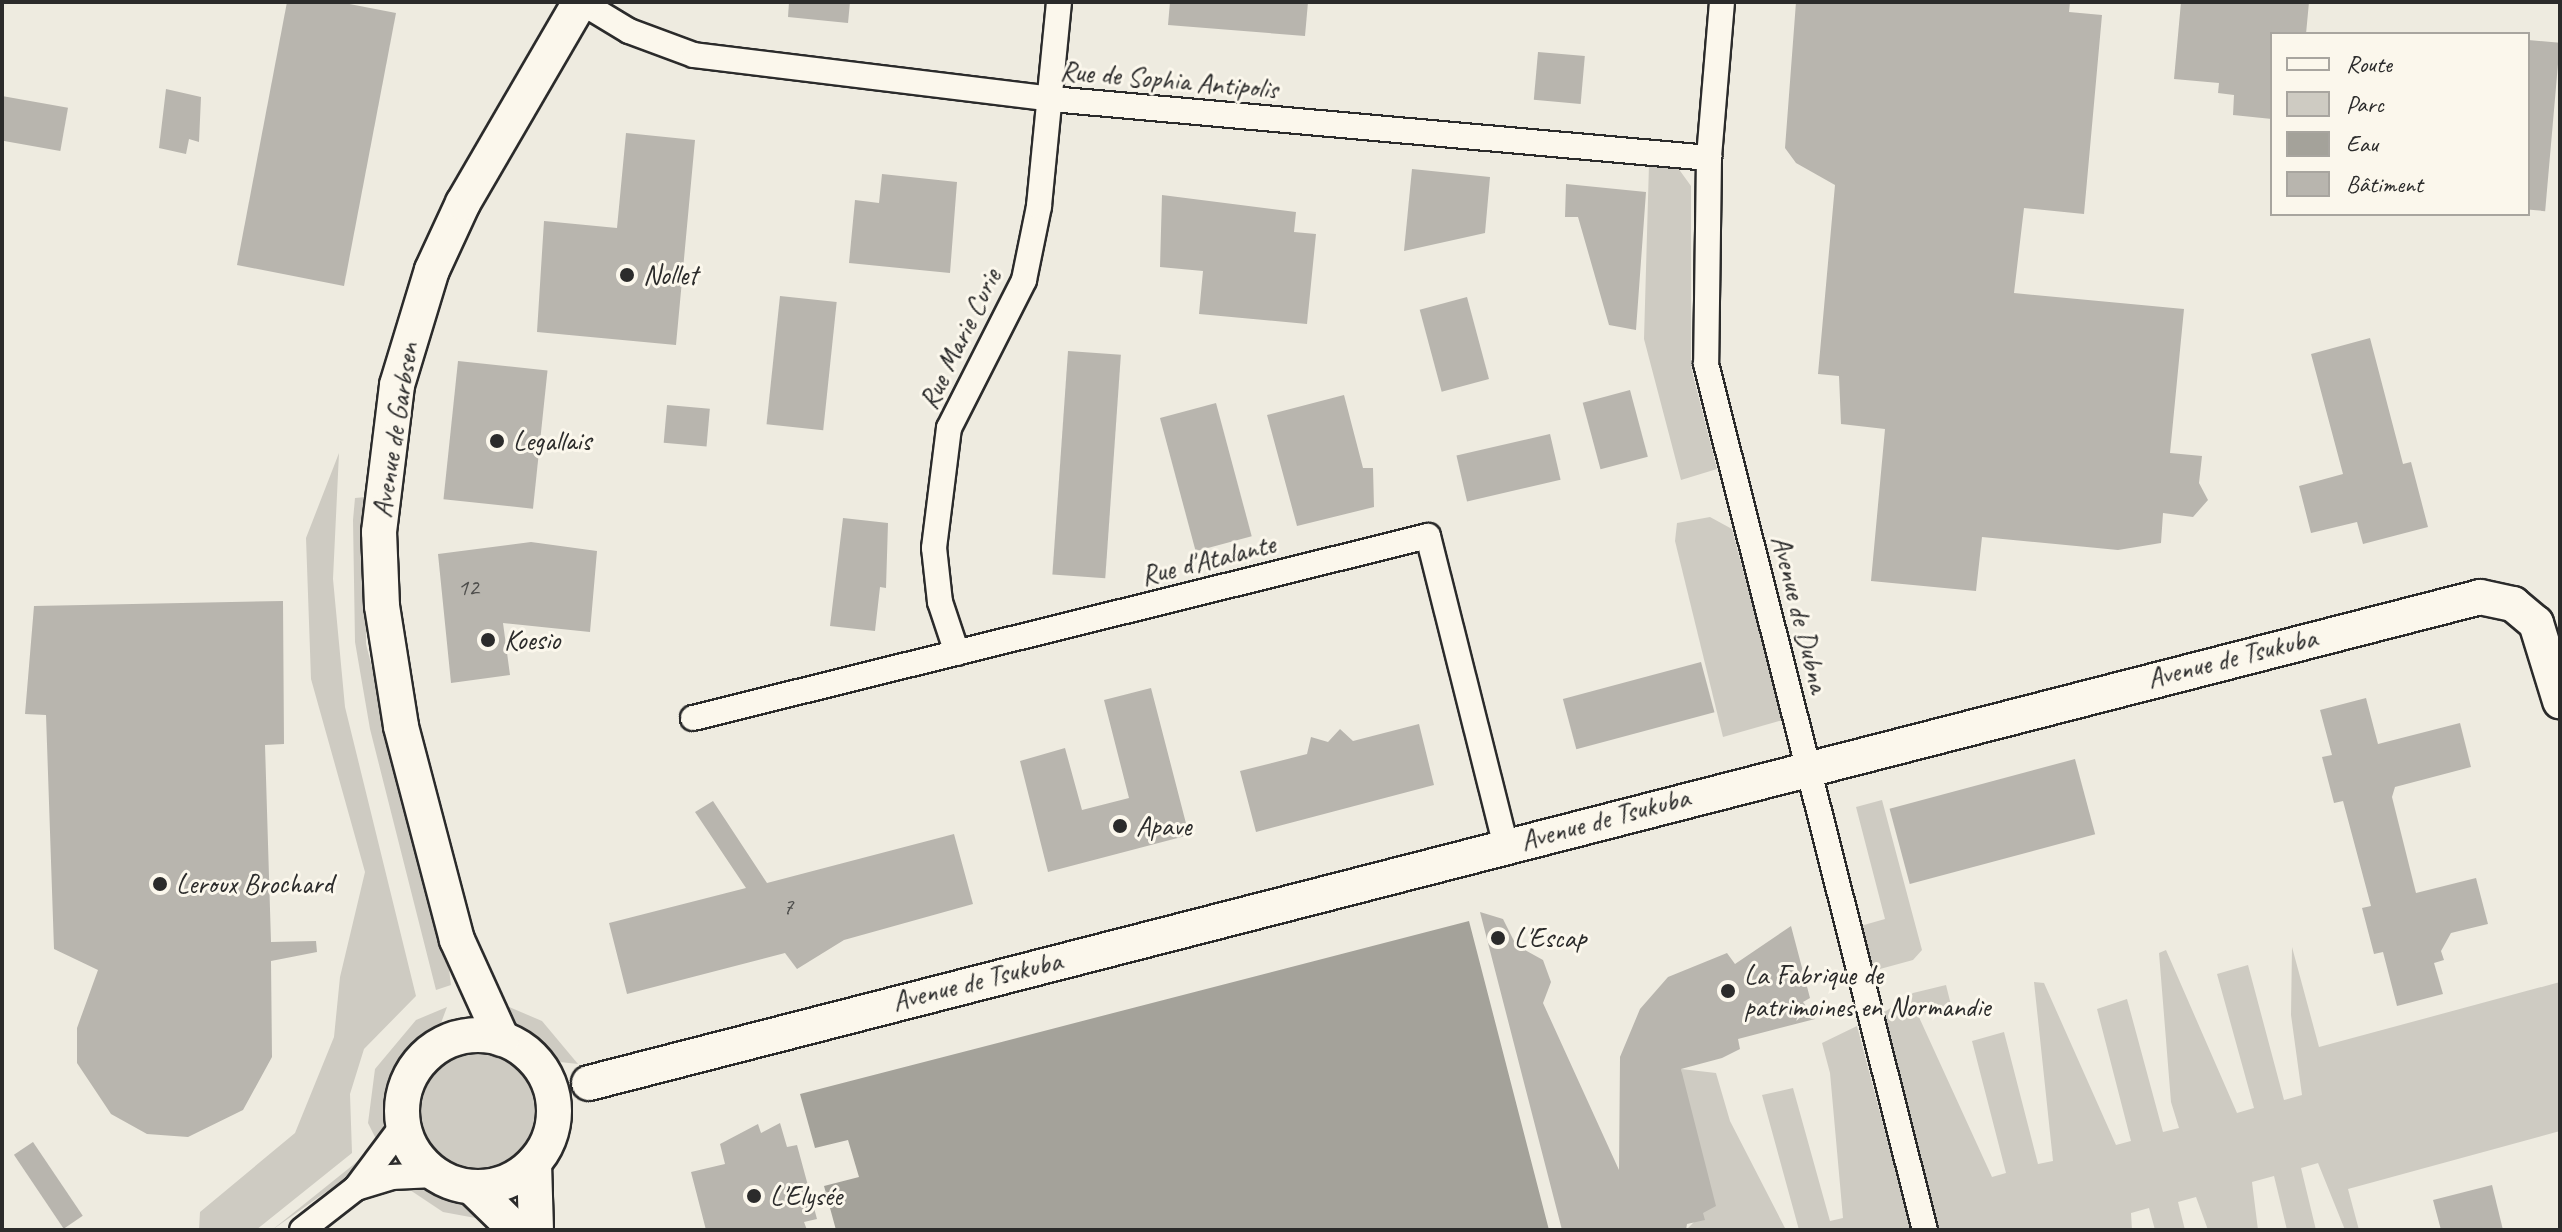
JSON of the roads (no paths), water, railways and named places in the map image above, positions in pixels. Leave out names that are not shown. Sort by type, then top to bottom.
[{"type":"street","name":"Rue de Sophia Antipolis","points":[[580,2],[629,31],[694,55],[1052,99],[1709,158]]},
{"type":"street","name":"Avenue de Garbsen","points":[[457,940],[401,726],[386,635],[379,532],[389,436],[407,345],[432,270],[463,203],[580,2]]},
{"type":"street","name":"Rue Marie Curie","points":[[957,653],[940,602],[934,548],[949,428],[1024,280],[1052,99],[1059,2]]},
{"type":"street","name":"Avenue de Dubna","points":[[1722,2],[1709,158],[1706,364],[1925,1230]]},
{"type":"street","name":"Rue d'Atalante","points":[[693,718],[1428,536],[1506,846]]},
{"type":"street","name":"Avenue de Tsukuba","points":[[589,1083],[1806,766],[2480,597],[2513,604],[2536,623],[2560,701]]},
{"type":"street","points":[[457,940],[502,1039]]},
{"type":"street","points":[[446,1041],[458,999],[457,940]]},
{"type":"street","points":[[435,1175],[414,1153],[403,1125],[404,1095],[416,1067],[446,1041],[474,1035],[502,1039],[538,1064],[589,1083],[554,1120],[534,1163],[536,1230]]},
{"type":"street","points":[[538,1064],[552,1090],[554,1120]]},
{"type":"street","points":[[302,1230],[356,1188],[403,1125]]},
{"type":"street","points":[[356,1188],[391,1177],[435,1175],[472,1187],[495,1186],[534,1163]]},
{"type":"street","points":[[472,1187],[516,1230]]},
{"type":"water","points":[[1469,921],[1549,1230],[836,1230],[824,1186],[859,1177],[848,1140],[815,1148],[800,1094]]},
{"type":"place","name":"Nollet","points":[[627,275]]},
{"type":"place","name":"Legallais","points":[[497,441]]},
{"type":"place","name":"Koesio","points":[[488,640]]},
{"type":"place","name":"Apave","points":[[1120,826]]},
{"type":"place","name":"Leroux Brochard","points":[[160,884]]},
{"type":"place","name":"L'Escap","points":[[1498,938]]},
{"type":"place","name":"La Fabrique de patrimoines en Normandie","points":[[1728,991]]},
{"type":"place","name":"L'Elysée","points":[[754,1196]]}]
